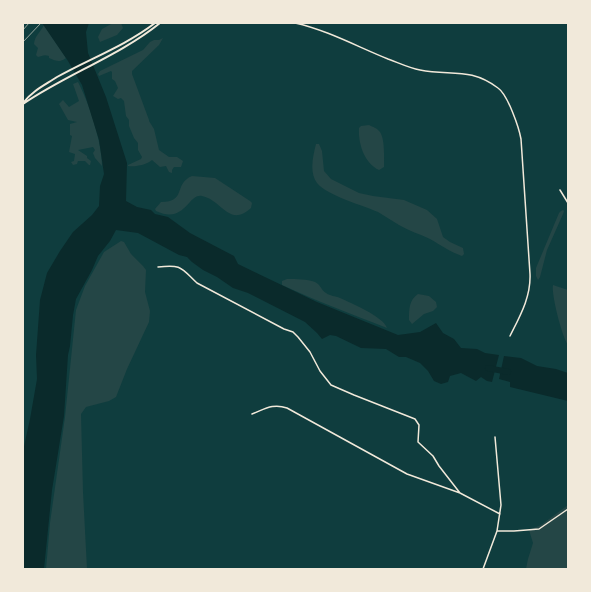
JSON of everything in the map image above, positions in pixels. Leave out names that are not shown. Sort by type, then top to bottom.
[{"type":"main road","points":[[23,104],[34,92],[66,72],[126,42],[155,23]]},
{"type":"main road","points":[[23,104],[43,91],[102,60],[147,33],[160,23]]},
{"type":"street","points":[[295,23],[321,31],[413,69],[476,75],[500,89],[507,99],[519,129],[521,139],[530,262],[529,292],[520,316],[510,336]]},
{"type":"street","points":[[560,190],[568,204]]},
{"type":"street","points":[[158,268],[168,266],[179,267],[185,270],[197,283],[284,329],[293,332],[310,352],[320,371],[332,385],[360,398],[415,419],[419,425],[418,442],[433,456],[460,493]]},
{"type":"street","points":[[252,414],[271,406],[279,405],[287,408],[407,474],[460,493],[500,514]]},
{"type":"street","points":[[483,569],[497,531],[501,505],[495,438]]},
{"type":"street","points":[[497,531],[539,529],[568,509]]},
{"type":"shaded area","points":[[42,23],[89,23],[86,32],[88,53],[106,97],[127,163],[126,201],[137,207],[151,210],[155,214],[168,217],[190,233],[234,256],[238,264],[317,302],[398,335],[420,332],[436,323],[443,333],[454,339],[461,348],[477,349],[485,353],[499,355],[492,382],[481,377],[476,381],[461,373],[450,376],[448,382],[441,384],[434,381],[428,371],[420,363],[406,357],[399,357],[386,349],[361,348],[336,336],[330,335],[322,339],[305,322],[248,293],[233,288],[217,277],[203,270],[187,257],[179,255],[138,233],[116,230],[110,241],[98,256],[76,299],[68,355],[64,416],[52,490],[44,569],[23,569],[23,451],[37,379],[36,355],[40,300],[47,273],[60,251],[73,232],[92,215],[99,206],[100,186],[104,174],[99,140],[82,85],[68,61]]},
{"type":"shaded area","points":[[113,23],[121,23],[123,28],[117,35],[100,42],[98,37],[102,29]]},
{"type":"shaded area","points":[[44,25],[66,58],[64,60],[58,61],[49,58],[47,55],[38,57],[36,55],[38,48],[34,44]]},
{"type":"shaded area","points":[[163,38],[159,45],[132,71],[132,74],[149,121],[154,129],[159,150],[169,157],[177,157],[183,161],[181,167],[174,167],[172,173],[169,172],[166,166],[160,167],[152,160],[141,165],[128,166],[142,157],[138,150],[138,143],[129,126],[124,101],[121,98],[118,99],[113,96],[118,88],[115,81],[112,79],[112,72],[111,71],[99,76],[98,74],[100,71],[143,50],[150,42]]},
{"type":"shaded area","points":[[78,82],[94,123],[100,146],[102,166],[95,158],[93,153],[95,150],[93,147],[78,150],[87,156],[87,158],[91,161],[90,165],[85,161],[78,161],[77,164],[73,165],[71,162],[74,161],[75,154],[69,152],[72,136],[70,135],[70,124],[77,122],[68,120],[59,104],[63,100],[69,107],[79,101],[73,84]]},
{"type":"shaded area","points":[[369,125],[379,131],[383,139],[384,167],[379,170],[369,163],[361,146],[359,128],[361,126]]},
{"type":"shaded area","points":[[316,144],[319,144],[322,151],[324,171],[331,179],[359,193],[404,200],[427,210],[437,219],[443,237],[463,248],[464,254],[462,256],[453,252],[430,239],[403,227],[378,212],[346,200],[322,188],[317,183],[312,169]]},
{"type":"shaded area","points":[[192,176],[215,178],[250,201],[252,203],[251,208],[237,215],[231,214],[209,198],[197,196],[180,212],[166,214],[156,211],[155,209],[161,202],[174,199],[186,179]]},
{"type":"shaded area","points":[[563,210],[563,214],[547,250],[538,280],[536,276],[536,268],[559,213]]},
{"type":"shaded area","points":[[121,241],[124,242],[131,254],[146,270],[145,292],[150,311],[149,322],[127,369],[116,397],[109,401],[86,407],[81,414],[87,569],[46,569],[50,523],[65,417],[76,310],[85,286],[104,252]]},
{"type":"shaded area","points":[[287,279],[315,282],[324,292],[345,300],[374,315],[385,324],[387,328],[282,285],[282,281]]},
{"type":"shaded area","points":[[553,285],[568,290],[568,345],[563,334],[558,315]]},
{"type":"shaded area","points":[[418,294],[429,296],[436,302],[437,307],[433,311],[424,314],[412,324],[409,320],[410,305],[415,296]]},
{"type":"shaded area","points":[[504,356],[521,358],[537,366],[556,369],[568,373],[568,401],[510,387],[510,382],[499,379]]},
{"type":"shaded area","points":[[568,505],[568,569],[526,569],[533,543],[529,530],[541,525]]},
{"type":"waterway","points":[[488,368],[508,372]]},
{"type":"railway","points":[[23,30],[29,23]]},
{"type":"railway","points":[[23,42],[41,23]]}]
